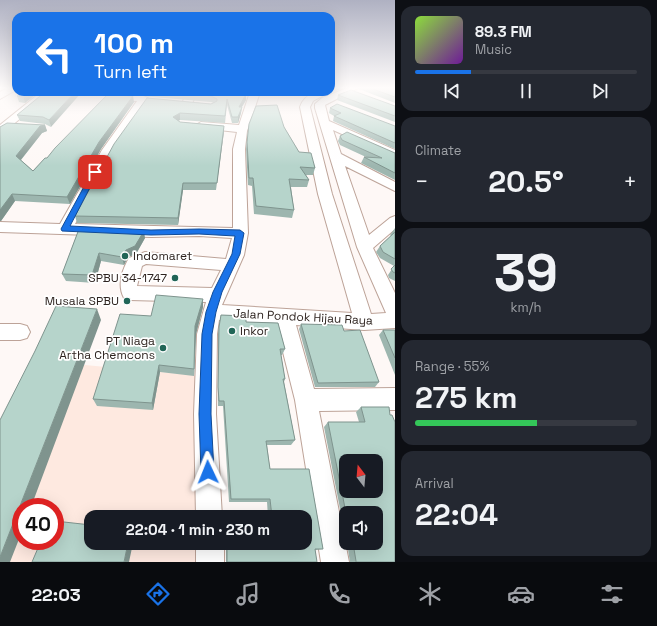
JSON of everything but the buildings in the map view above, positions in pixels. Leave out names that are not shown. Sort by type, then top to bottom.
[{"type":"street","points":[[2,126],[18,114]]},
{"type":"street","points":[[65,229],[108,150],[133,114]]},
{"type":"street","points":[[181,114],[181,119],[243,129]]},
{"type":"street","points":[[209,510],[205,414],[207,334],[214,303],[236,254],[240,233],[239,149],[248,114]]},
{"type":"street","points":[[307,114],[325,194],[364,322]]},
{"type":"street","points":[[323,114],[365,247],[395,312]]},
{"type":"street","points":[[325,123],[395,154]]},
{"type":"street","points":[[2,126],[19,126]]},
{"type":"street","points":[[335,156],[395,187]]},
{"type":"street","points":[[365,247],[395,221]]},
{"type":"street","points":[[0,227],[151,232],[240,233]]},
{"type":"street","name":"Jalan Pondok Hijau Raya","points":[[231,264],[145,258],[135,262],[128,285],[130,293],[214,303],[284,317],[364,322],[395,320]]},
{"type":"street","points":[[284,317],[306,400],[335,562]]},
{"type":"street","points":[[0,332],[20,332]]},
{"type":"street","points":[[306,400],[393,403]]},
{"type":"street","points":[[210,550],[210,562]]},
{"type":"shaded area","points":[[42,361],[203,376],[204,510],[84,510],[84,550],[204,550],[204,562],[0,562],[0,447]]},
{"type":"place","name":"Indomaret","points":[[125,256]]},
{"type":"place","name":"SPBU 34-1747","points":[[175,278]]},
{"type":"place","name":"Musala SPBU","points":[[127,301]]},
{"type":"place","name":"Inkor","points":[[232,331]]},
{"type":"place","name":"PT Niaga Artha Chemcons","points":[[163,348]]},
{"type":"route","points":[[95,172],[65,229],[240,233],[236,254],[218,292],[211,312],[207,334],[205,414],[208,472]]}]
